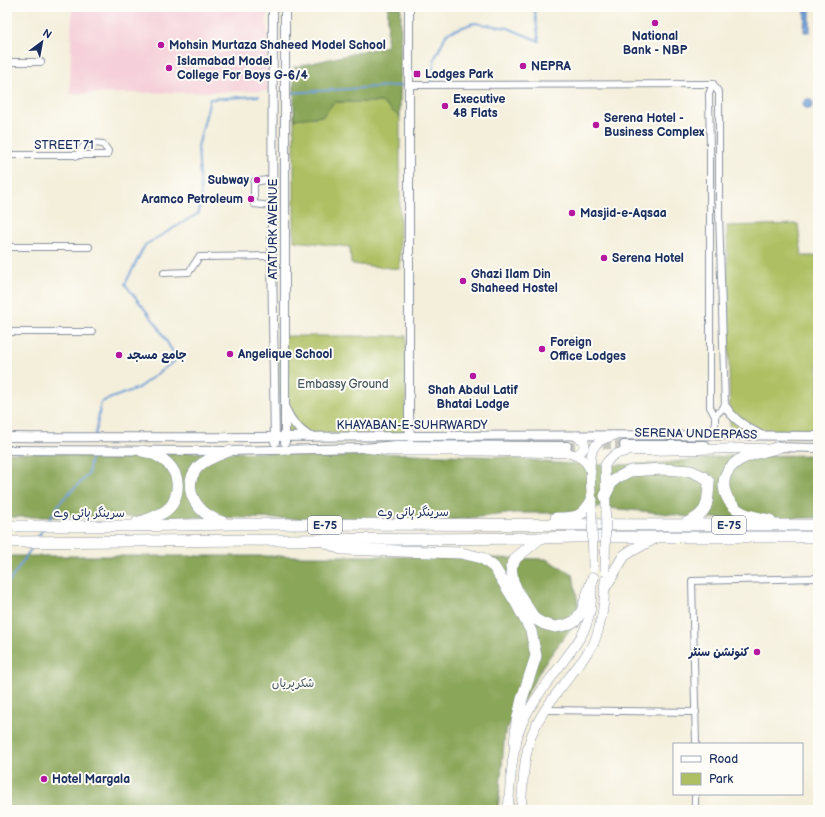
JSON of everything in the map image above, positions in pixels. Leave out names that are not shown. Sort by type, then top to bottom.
[{"type":"highway","points":[[774,447],[744,458],[733,464],[725,475],[723,488],[725,496],[735,508],[744,513],[754,517],[796,525]]},
{"type":"highway","points":[[131,526],[162,513],[174,503],[176,496],[177,479],[170,465],[157,455],[142,451]]},
{"type":"highway","points":[[229,451],[207,461],[198,468],[194,473],[191,483],[195,504],[202,512],[218,521],[232,524]]},
{"type":"highway","points":[[605,496],[608,488],[617,478],[630,471],[679,470],[691,471],[700,474],[709,482],[708,502],[704,512],[700,516],[684,524]]},
{"type":"highway","points":[[472,526],[497,519],[575,517],[583,513],[592,500]]},
{"type":"highway","name":"سرینگر ہائی وے","points":[[12,526],[232,524],[472,526],[684,524],[818,525]]},
{"type":"highway","points":[[605,588],[624,556],[643,544],[658,537]]},
{"type":"highway","name":"E-75","points":[[12,542],[64,540],[818,537]]},
{"type":"highway","points":[[540,538],[516,558],[511,566],[513,581],[519,594],[535,619],[544,624],[555,627],[566,625],[575,621],[582,612],[593,573]]},
{"type":"highway","points":[[319,540],[341,549],[461,553],[482,558],[494,567],[515,600],[531,631],[536,656],[517,720],[515,746]]},
{"type":"main road","name":"ATATURK AVENUE","points":[[273,7],[272,256],[275,450]]},
{"type":"main road","name":"ATATURK AVENUE","points":[[285,7],[285,450]]},
{"type":"main road","points":[[409,7],[410,437]]},
{"type":"main road","points":[[725,406],[738,421],[761,435]]},
{"type":"main road","points":[[285,408],[290,419],[298,428],[311,437]]},
{"type":"main road","name":"KHAYABAN-E-SUHRWARDY","points":[[7,437],[285,438],[715,434],[818,436]]},
{"type":"main road","points":[[576,436],[584,441],[585,444],[583,450],[576,455]]},
{"type":"main road","points":[[508,810],[515,746],[519,730],[525,716],[575,645],[585,628],[591,604],[593,573],[590,458],[593,449],[600,441],[612,436]]},
{"type":"main road","points":[[61,450],[65,438]]},
{"type":"main road","points":[[364,448],[396,445],[567,446]]},
{"type":"main road","points":[[364,448],[390,451],[512,451],[567,453],[576,455],[585,460],[591,472]]},
{"type":"main road","name":"KHAYABAN-E-SUHRWARDY","points":[[7,450],[229,451],[364,448]]},
{"type":"main road","points":[[521,810],[526,758],[531,736],[537,722],[594,643],[600,624],[605,588],[605,465],[608,459],[627,448],[818,448]]},
{"type":"street","points":[[7,62],[41,62]]},
{"type":"street","points":[[409,85],[713,84]]},
{"type":"street","points":[[713,84],[719,93],[719,213],[725,406],[715,416]]},
{"type":"street","points":[[713,84],[709,94],[710,407],[715,416],[715,434]]},
{"type":"street","name":"STREET 71","points":[[7,155],[77,156],[107,155],[108,151],[103,144],[89,143],[82,147],[77,156]]},
{"type":"street","points":[[272,206],[254,204],[254,182],[273,179]]},
{"type":"street","points":[[709,213],[719,213]]},
{"type":"street","points":[[710,226],[720,227]]},
{"type":"street","points":[[7,246],[89,247]]},
{"type":"street","points":[[164,273],[189,272],[199,257],[272,256]]},
{"type":"street","points":[[7,332],[92,332]]},
{"type":"street","points":[[696,743],[692,581],[818,578]]},
{"type":"street","points":[[546,710],[696,712]]},
{"type":"street","points":[[695,795],[695,810]]},
{"type":"shaded area","name":"Islamabad Model College For Boys G-6/4","points":[[72,7],[267,7],[268,91],[70,94]]},
{"type":"green space","points":[[388,7],[401,7],[400,117],[381,102],[334,102],[323,116],[294,119],[294,67],[387,46]]},
{"type":"green space","points":[[334,102],[381,102],[400,117],[400,269],[351,264],[350,247],[294,241],[294,119],[323,116]]},
{"type":"green space","points":[[798,224],[802,256],[818,256],[818,430],[730,430],[727,226]]},
{"type":"green space","name":"Embassy Ground","points":[[279,336],[406,336],[406,434],[280,433]]},
{"type":"green space","points":[[346,452],[509,457],[554,463],[605,465],[654,464],[727,456],[818,455],[818,518],[695,518],[598,507],[571,513],[515,513],[452,520],[203,517],[7,517],[7,453]]},
{"type":"green space","name":"شکرپریاں","points":[[7,556],[374,556],[546,559],[573,574],[580,616],[544,664],[505,732],[498,810],[7,810]]},
{"type":"water","points":[[805,7],[810,7],[810,32],[804,32]]},
{"type":"water","points":[[806,99],[810,99],[812,100],[812,108],[806,109],[803,106],[803,102]]},
{"type":"waterway","points":[[430,84],[435,58],[447,33],[474,23],[508,28],[539,41],[534,7]]},
{"type":"waterway","points":[[288,93],[407,85]]},
{"type":"waterway","points":[[95,436],[101,402],[138,388],[177,359],[157,325],[125,284],[145,245],[199,213],[201,196],[198,147],[210,99],[259,96]]},
{"type":"waterway","points":[[48,522],[61,501],[88,475],[92,452]]},
{"type":"waterway","points":[[38,537],[43,529]]},
{"type":"waterway","points":[[7,585],[33,546]]},
{"type":"tunnel","points":[[567,446],[624,445]]},
{"type":"place","name":"National Bank - NBP","points":[[655,23]]},
{"type":"place","name":"Mohsin Murtaza Shaheed Model School","points":[[161,45]]},
{"type":"place","name":"NEPRA","points":[[523,66]]},
{"type":"place","name":"Islamabad Model College For Boys G-6/4","points":[[169,68]]},
{"type":"place","name":"Lodges Park","points":[[417,74]]},
{"type":"place","name":"Executive 48 Flats","points":[[445,106]]},
{"type":"place","name":"Serena Hotel - Business Complex","points":[[596,125]]},
{"type":"place","name":"Subway","points":[[257,180]]},
{"type":"place","name":"Aramco Petroleum","points":[[251,199]]},
{"type":"place","name":"Masjid-e-Aqsaa","points":[[572,213]]},
{"type":"place","name":"Serena Hotel","points":[[604,258]]},
{"type":"place","name":"Ghazi Ilam Din Shaheed Hostel","points":[[463,281]]},
{"type":"place","name":"Foreign Office Lodges","points":[[542,349]]},
{"type":"place","name":"Angelique School","points":[[230,354]]},
{"type":"place","name":"جامع مسجد","points":[[119,355]]},
{"type":"place","name":"Shah Abdul Latif Bhatai Lodge","points":[[473,376]]},
{"type":"place","name":"کنونشن سنٹر","points":[[757,652]]},
{"type":"place","name":"Hotel Margala","points":[[44,779]]}]
